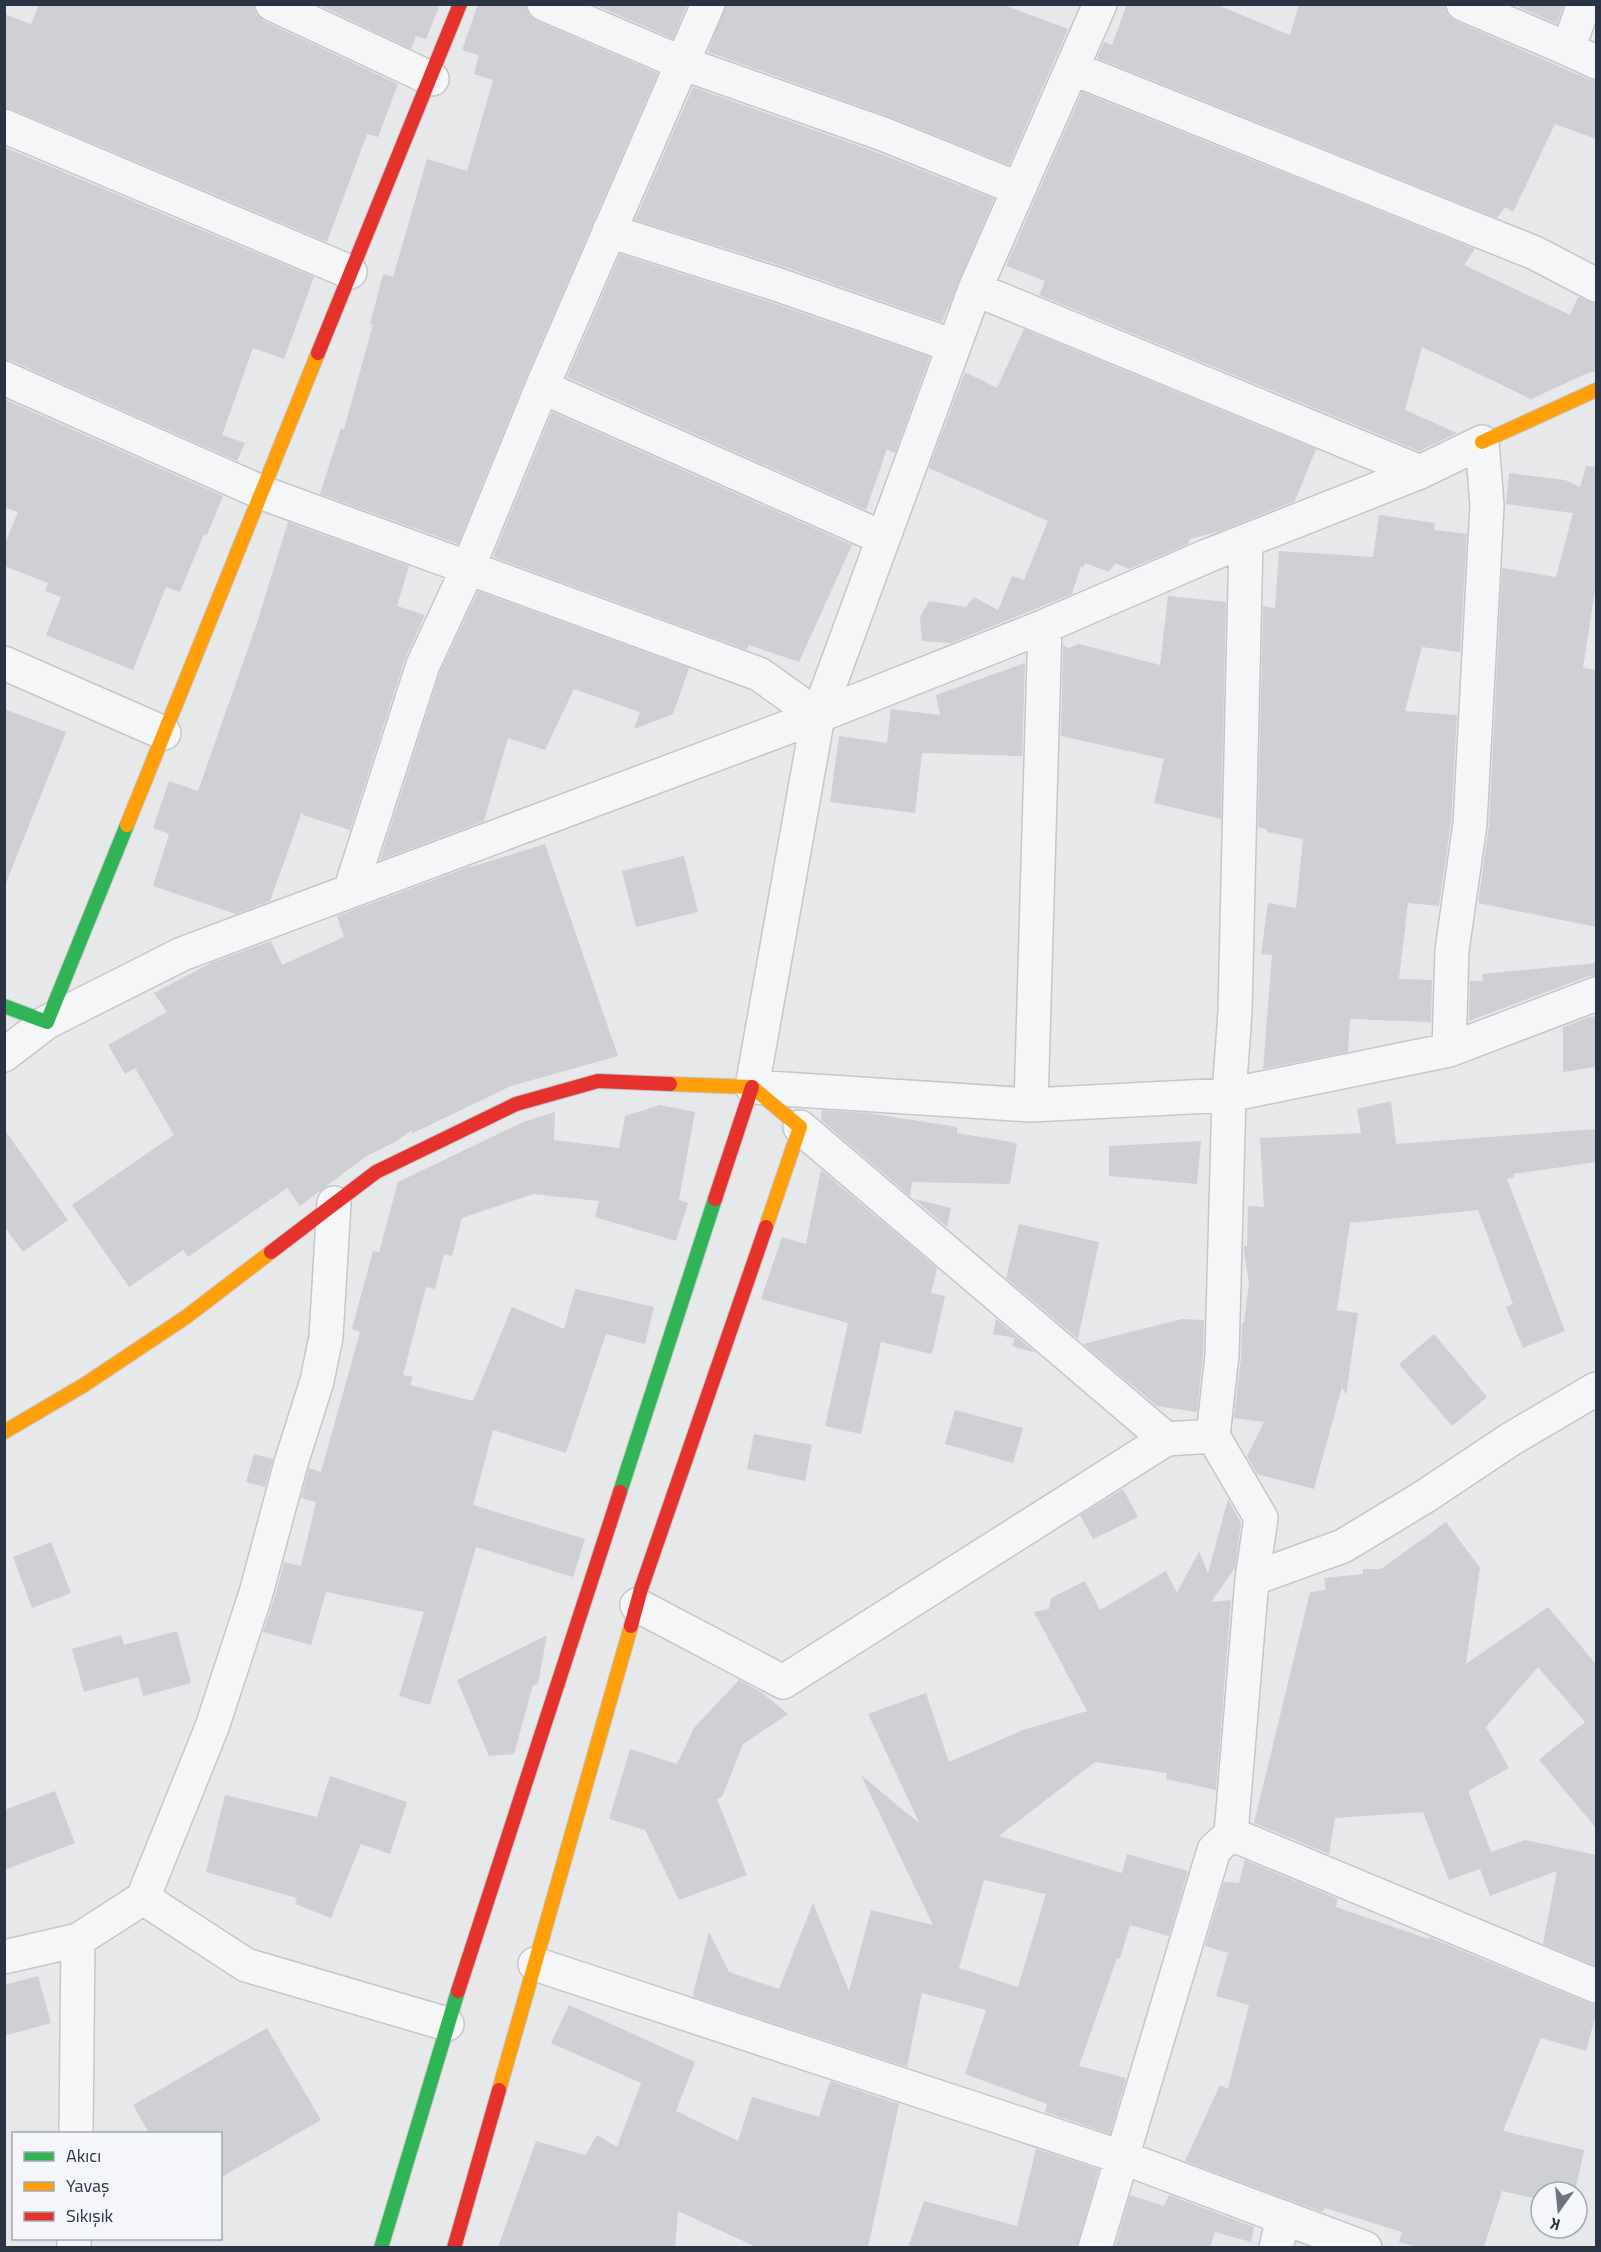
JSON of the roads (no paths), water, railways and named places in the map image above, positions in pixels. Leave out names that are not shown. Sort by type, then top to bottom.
[{"type":"street","points":[[272,4],[432,79]]},
{"type":"street","points":[[47,1022],[263,493],[350,272],[432,79],[460,4]]},
{"type":"street","points":[[544,4],[682,63],[883,134],[1019,189]]},
{"type":"street","points":[[350,891],[423,665],[468,568],[542,387],[708,4]]},
{"type":"street","points":[[381,2247],[447,2024],[752,1087],[818,716],[975,289],[1100,4]]},
{"type":"street","points":[[1462,4],[1582,55],[1584,4]]},
{"type":"street","points":[[1072,68],[1535,253],[1596,285]]},
{"type":"street","points":[[4,126],[350,272]]},
{"type":"street","points":[[609,231],[776,284],[954,346]]},
{"type":"street","points":[[975,289],[1420,472]]},
{"type":"street","points":[[4,378],[263,493],[759,674],[818,716]]},
{"type":"street","points":[[542,387],[883,538]]},
{"type":"street","points":[[4,1055],[47,1022],[182,954],[818,716],[1045,626],[1246,541],[1420,472],[1596,390]]},
{"type":"street","points":[[1449,1050],[1452,950],[1470,824],[1487,505],[1482,442]]},
{"type":"street","points":[[1095,2247],[1124,2158],[1214,1850],[1231,1834],[1252,1579],[1262,1518],[1213,1436],[1222,1355],[1229,1095],[1235,1012],[1246,541]]},
{"type":"street","points":[[1031,1105],[1045,626]]},
{"type":"street","points":[[4,663],[164,733]]},
{"type":"street","points":[[4,1432],[84,1385],[186,1317],[376,1172],[516,1104],[598,1081],[752,1087],[1031,1105],[1229,1095],[1449,1050],[1596,994]]},
{"type":"street","points":[[4,1006],[47,1022]]},
{"type":"street","points":[[752,1087],[1166,1439]]},
{"type":"street","points":[[454,2247],[637,1605],[800,1127]]},
{"type":"street","points":[[4,1957],[78,1940],[143,1898],[212,1727],[256,1593],[291,1463],[317,1380],[326,1337],[334,1203]]},
{"type":"street","points":[[1252,1579],[1343,1546],[1424,1497],[1511,1438],[1596,1389]]},
{"type":"street","points":[[637,1605],[783,1682],[1166,1439],[1213,1436]]},
{"type":"street","points":[[1231,1834],[1596,1986]]},
{"type":"street","points":[[143,1898],[246,1965],[447,2024]]},
{"type":"street","points":[[76,2132],[78,1940]]},
{"type":"street","points":[[535,1964],[1124,2158],[1279,2232],[1365,2247]]}]
